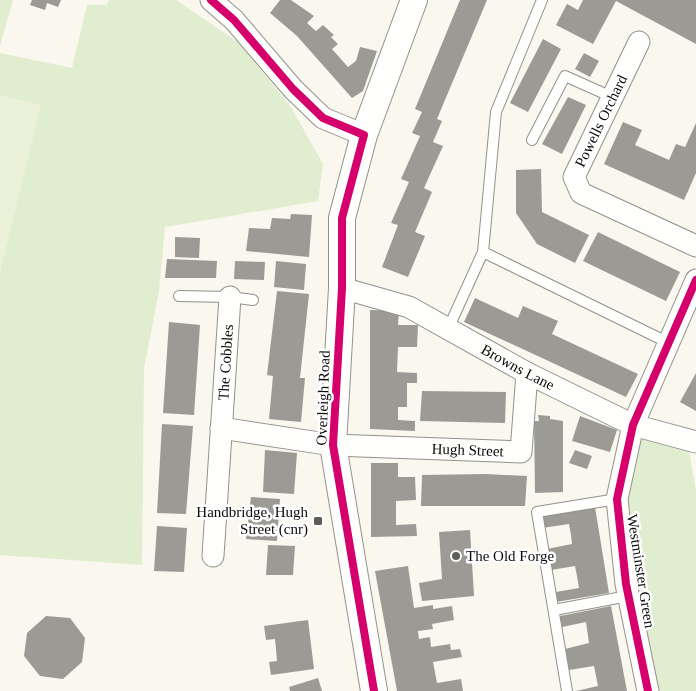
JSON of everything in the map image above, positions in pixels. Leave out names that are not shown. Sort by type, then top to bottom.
[{"type":"street","points":[[211,0],[234,20],[293,89],[324,118],[364,135]]},
{"type":"street","name":"Overleigh Road","points":[[374,691],[333,445],[342,288],[342,218],[364,135],[414,0]]},
{"type":"street","name":"Powells Orchard","points":[[638,42],[574,176],[581,193],[696,246]]},
{"type":"street","points":[[669,342],[696,280]]},
{"type":"street","name":"Browns Lane","points":[[342,288],[409,307],[527,373],[633,425],[696,442]]},
{"type":"street","name":"The Cobbles","points":[[212,556],[230,297]]},
{"type":"street","name":"Westminster Green","points":[[648,691],[628,596],[617,500],[633,425],[669,342]]},
{"type":"street","name":"Hugh Street","points":[[333,445],[521,452],[527,373]]},
{"type":"street","points":[[221,428],[333,445]]},
{"type":"lane","points":[[448,329],[483,252],[496,112],[542,0]]},
{"type":"lane","points":[[532,140],[565,76],[612,97]]},
{"type":"lane","points":[[483,252],[669,342]]},
{"type":"lane","points":[[180,296],[230,297],[253,300]]},
{"type":"lane","points":[[567,691],[537,512],[617,500]]},
{"type":"lane","points":[[554,610],[628,596]]},
{"type":"green space","points":[[0,0],[13,0],[0,46]]},
{"type":"green space","points":[[109,0],[176,0],[242,45],[292,109],[323,164],[318,201],[165,227],[159,291],[144,368],[142,565],[0,555],[0,53],[72,68],[87,5],[107,5]]},
{"type":"green space","points":[[0,95],[41,105],[0,273]]},
{"type":"green space","points":[[640,436],[689,450],[696,491],[696,691],[659,691],[636,584],[628,496]]},
{"type":"building","points":[[32,0],[61,0],[58,7],[47,3],[45,10],[30,5]]},
{"type":"building","points":[[280,0],[291,0],[314,16],[307,23],[316,31],[323,25],[334,35],[331,37],[338,44],[332,49],[348,67],[356,61],[360,47],[377,51],[363,91],[352,98],[297,36],[270,13]]},
{"type":"building","points":[[460,0],[487,0],[437,119],[442,121],[433,142],[443,146],[424,188],[432,192],[415,232],[425,236],[408,277],[382,267],[398,225],[391,223],[409,182],[401,179],[420,136],[412,133],[422,112],[415,109]]},
{"type":"building","points":[[583,0],[696,0],[696,44],[616,1],[593,44],[556,25],[567,4],[578,10]]},
{"type":"building","points":[[543,39],[561,49],[528,112],[510,103]]},
{"type":"building","points":[[584,53],[599,61],[590,77],[575,69]]},
{"type":"building","points":[[568,97],[586,105],[562,154],[542,144]]},
{"type":"building","points":[[623,122],[642,130],[635,145],[669,160],[676,144],[685,147],[696,123],[696,173],[684,200],[604,164]]},
{"type":"building","points":[[541,169],[542,212],[589,235],[575,263],[537,244],[516,213],[516,170]]},
{"type":"building","points":[[291,214],[312,215],[309,257],[246,251],[249,228],[270,229],[272,218],[290,219]]},
{"type":"building","points":[[598,232],[680,272],[666,301],[583,261]]},
{"type":"building","points":[[175,237],[200,238],[199,258],[175,257]]},
{"type":"building","points":[[167,259],[217,261],[216,278],[165,278]]},
{"type":"building","points":[[235,261],[265,262],[264,280],[234,279]]},
{"type":"building","points":[[276,261],[306,264],[304,290],[274,287]]},
{"type":"building","points":[[277,291],[309,294],[300,378],[305,378],[301,422],[269,419],[273,376],[267,375]]},
{"type":"building","points":[[475,298],[518,318],[523,306],[558,321],[552,334],[638,374],[626,397],[464,322]]},
{"type":"building","points":[[370,310],[399,311],[398,325],[418,325],[417,347],[398,347],[397,372],[417,373],[417,383],[407,383],[407,407],[398,407],[398,420],[415,421],[415,431],[370,429]]},
{"type":"building","points":[[169,322],[200,325],[194,415],[163,413]]},
{"type":"building","points":[[696,373],[696,411],[680,402]]},
{"type":"building","points":[[422,391],[506,392],[505,423],[420,421]]},
{"type":"building","points":[[538,415],[550,416],[550,419],[563,421],[563,492],[535,493],[534,421],[539,421]]},
{"type":"building","points":[[580,416],[617,430],[610,452],[572,441]]},
{"type":"building","points":[[162,424],[193,426],[186,514],[157,513]]},
{"type":"building","points":[[265,450],[297,453],[294,494],[263,492]]},
{"type":"building","points":[[575,450],[592,456],[587,469],[569,463]]},
{"type":"building","points":[[371,463],[398,463],[398,477],[415,477],[416,500],[396,501],[396,525],[416,524],[417,536],[371,537]]},
{"type":"building","points":[[485,474],[527,476],[525,506],[421,506],[422,475]]},
{"type":"building","points":[[251,497],[280,499],[277,541],[246,539]]},
{"type":"building","points":[[595,507],[609,593],[556,602],[556,592],[579,588],[575,566],[551,570],[547,549],[572,544],[569,524],[542,528],[540,517]]},
{"type":"building","points":[[157,526],[187,528],[184,572],[154,571]]},
{"type":"building","name":"The Old Forge","points":[[470,530],[474,596],[422,601],[419,583],[442,579],[439,532]]},
{"type":"building","points":[[268,545],[295,546],[293,575],[266,575]]},
{"type":"building","points":[[408,566],[414,608],[433,605],[433,609],[452,606],[454,620],[432,624],[433,629],[418,631],[419,639],[430,637],[431,647],[450,644],[451,650],[460,649],[462,657],[433,662],[437,683],[461,679],[463,691],[397,691],[375,571]]},
{"type":"building","points":[[611,606],[627,691],[576,691],[598,686],[594,666],[569,670],[565,649],[589,643],[586,622],[562,627],[560,616]]},
{"type":"building","points":[[46,616],[70,618],[85,638],[82,662],[63,679],[40,676],[24,656],[27,633]]},
{"type":"building","points":[[308,620],[314,669],[271,675],[269,662],[277,661],[275,639],[266,640],[264,626]]},
{"type":"building","points":[[318,678],[322,691],[290,691],[289,687]]},
{"type":"cycle path","points":[[211,0],[234,20],[293,89],[323,118],[364,135],[342,218],[342,288],[333,445],[374,691]]},
{"type":"cycle path","points":[[648,691],[626,584],[617,499],[633,425],[696,280]]},
{"type":"place","name":"Handbridge, Hugh Street (cnr)","points":[[318,521]]},
{"type":"place","name":"The Old Forge","points":[[456,556]]}]
